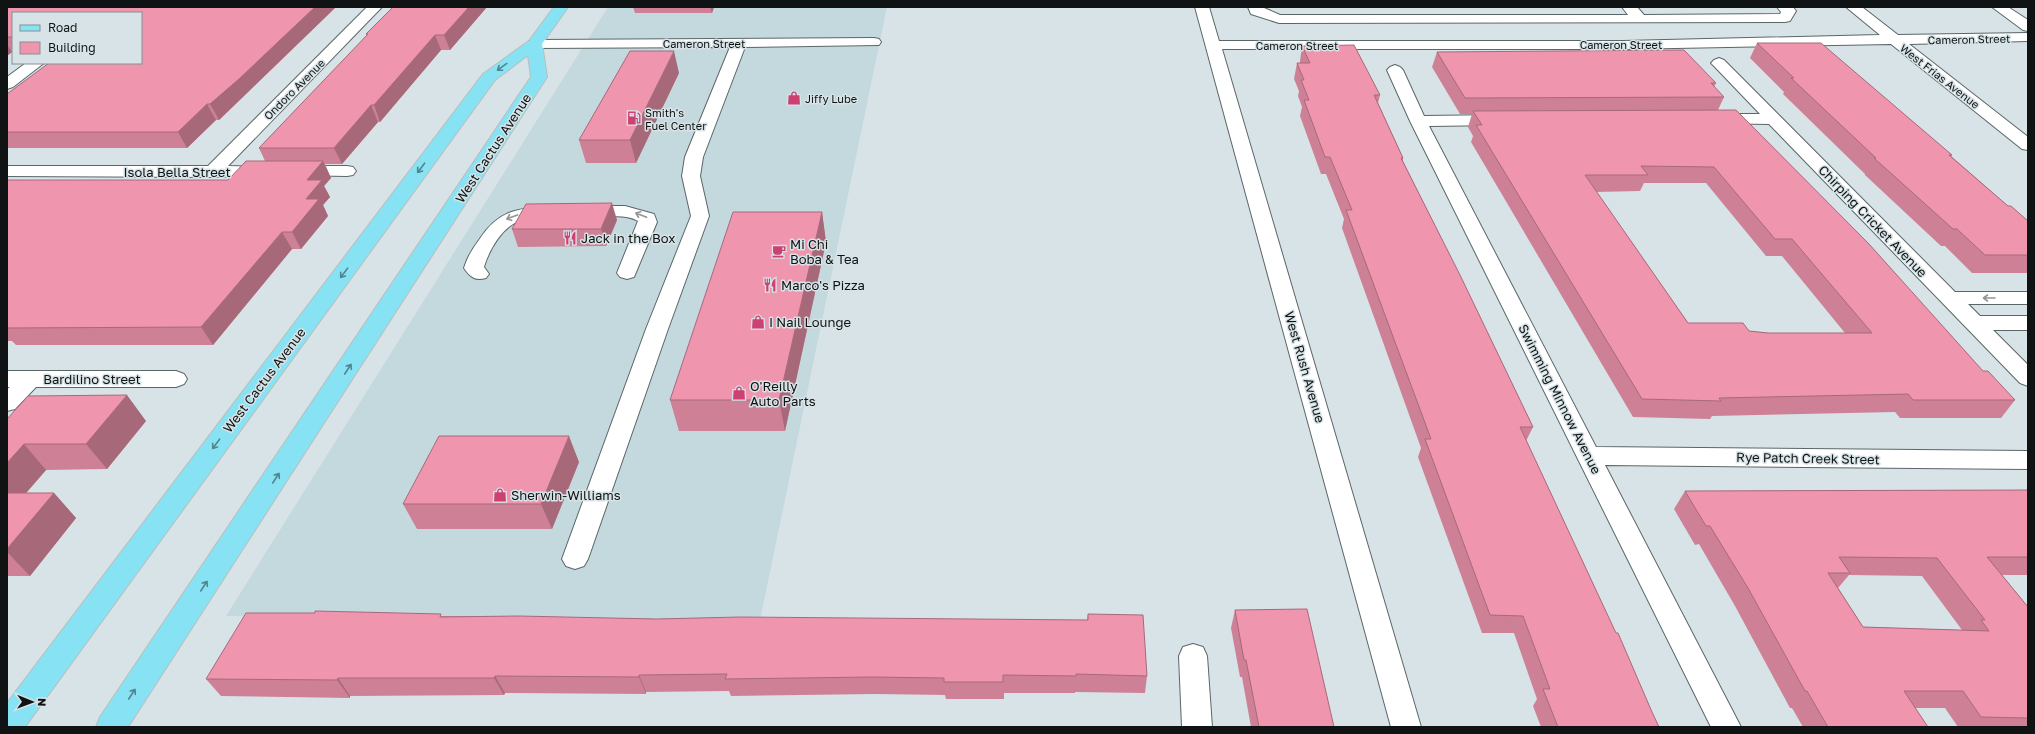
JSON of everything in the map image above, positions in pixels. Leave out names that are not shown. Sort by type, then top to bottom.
[{"type":"main road","name":"West Cactus Avenue","points":[[7,727],[489,77],[534,44],[561,7]]},
{"type":"main road","name":"West Cactus Avenue","points":[[111,727],[539,77],[534,44]]},
{"type":"street","name":"Ondoro Avenue","points":[[212,172],[375,7]]},
{"type":"street","name":"West Rush Avenue","points":[[1202,7],[1406,727]]},
{"type":"street","points":[[1255,7],[1256,11],[1279,19],[1785,18],[1789,11],[1784,7]]},
{"type":"street","points":[[1629,7],[1640,19]]},
{"type":"street","name":"West Frias Avenue","points":[[1853,7],[2027,144]]},
{"type":"street","points":[[1999,7],[2028,27]]},
{"type":"street","name":"Cameron Street","points":[[1213,45],[1623,45],[1895,41],[2028,37]]},
{"type":"street","name":"Cameron Street","points":[[534,44],[874,42]]},
{"type":"street","points":[[575,558],[657,329],[700,216],[691,176],[694,156],[739,43]]},
{"type":"street","name":"Chirping Cricket Avenue","points":[[1719,63],[2028,378]]},
{"type":"street","points":[[7,84],[35,64]]},
{"type":"street","name":"Swimming Minnow Avenue","points":[[1395,70],[1418,121],[1726,727]]},
{"type":"street","points":[[1702,119],[1774,119]]},
{"type":"street","points":[[1418,121],[1521,120]]},
{"type":"street","name":"Isola Bella Street","points":[[7,171],[347,171]]},
{"type":"street","points":[[478,274],[474,268],[475,262],[495,229],[505,220],[516,215],[531,213],[630,212],[641,214],[647,218],[648,222],[627,273]]},
{"type":"street","points":[[1949,298],[2028,298]]},
{"type":"street","points":[[1974,323],[2028,323]]},
{"type":"street","name":"Bardilino Street","points":[[7,379],[176,379]]},
{"type":"street","points":[[7,403],[30,379]]},
{"type":"street","name":"Rye Patch Creek Street","points":[[1589,456],[2028,460]]},
{"type":"street","points":[[1193,656],[1197,727]]},
{"type":"shaded area","points":[[608,7],[887,7],[760,620],[226,616]]},
{"type":"building","points":[[7,7],[315,7],[239,79],[210,104],[207,104],[178,132],[7,132],[7,94],[48,64],[142,64],[142,12],[12,12],[12,37],[7,37]]},
{"type":"building","points":[[393,7],[469,7],[444,35],[435,35],[334,148],[259,148],[368,34],[366,34]]},
{"type":"building","points":[[1757,43],[1821,43],[1952,155],[1949,155],[2008,206],[2011,206],[2028,221],[2028,255],[1985,255],[1957,229],[1953,229],[1874,158],[1876,158],[1791,78],[1794,78]]},
{"type":"building","points":[[1354,45],[1380,95],[1374,95],[1403,158],[1401,158],[1460,275],[1533,427],[1520,427],[1616,633],[1618,633],[1659,727],[1558,727],[1543,689],[1550,689],[1523,616],[1490,615],[1425,439],[1431,439],[1346,210],[1352,210],[1330,157],[1325,157],[1304,100],[1309,100],[1301,80],[1304,80],[1297,63],[1310,63],[1302,46]]},
{"type":"building","points":[[1684,50],[1716,83],[1711,83],[1724,97],[1465,98],[1437,52]]},
{"type":"building","points":[[630,51],[674,51],[630,140],[579,140]]},
{"type":"building","points":[[1736,110],[1869,244],[1983,371],[1988,371],[2015,400],[1913,400],[1908,394],[1719,398],[1721,401],[1642,399],[1476,125],[1482,125],[1473,111]],"holes":[[[1641,166],[1714,167],[1775,239],[1792,239],[1872,333],[1768,333],[1749,331],[1743,323],[1688,323],[1585,175],[1648,175]]]},
{"type":"building","points":[[246,161],[323,161],[307,180],[322,180],[306,199],[319,199],[292,232],[282,232],[201,327],[7,328],[7,180],[228,180]]},
{"type":"building","points":[[612,203],[601,229],[512,229],[526,204]]},
{"type":"building","points":[[733,212],[822,212],[779,400],[670,400]]},
{"type":"building","points":[[127,395],[86,444],[24,444],[7,463],[7,419],[28,396]]},
{"type":"building","points":[[439,436],[569,436],[541,504],[403,504]]},
{"type":"building","points":[[2028,490],[2028,557],[1987,557],[2028,607],[2028,718],[1981,717],[1963,691],[1904,691],[1928,727],[1828,727],[1807,691],[1805,691],[1748,588],[1710,526],[1706,526],[1685,491]],"holes":[[[1839,557],[1937,558],[1985,620],[1981,620],[1989,631],[1863,627],[1828,573],[1850,573]]]},
{"type":"building","points":[[7,493],[54,493],[7,549]]},
{"type":"building","points":[[1307,609],[1334,727],[1259,727],[1246,660],[1244,660],[1235,610]]},
{"type":"building","points":[[315,611],[441,614],[440,617],[519,616],[656,619],[740,617],[1088,620],[1088,614],[1143,615],[1147,676],[1076,674],[1076,676],[1003,675],[1003,682],[944,682],[944,678],[872,677],[725,679],[727,674],[639,675],[639,677],[495,676],[494,678],[338,678],[337,680],[206,679],[246,613],[315,613]]},
{"type":"place","name":"Jiffy Lube","points":[[794,98]]},
{"type":"place","name":"Smith's Fuel Center","points":[[634,118]]},
{"type":"place","name":"Jack in the Box","points":[[570,238]]},
{"type":"place","name":"Mi Chi Boba & Tea","points":[[779,251]]},
{"type":"place","name":"Marco's Pizza","points":[[770,285]]},
{"type":"place","name":"I Nail Lounge","points":[[758,322]]},
{"type":"place","name":"O'Reilly Auto Parts","points":[[739,393]]},
{"type":"place","name":"Sherwin-Williams","points":[[500,495]]}]
